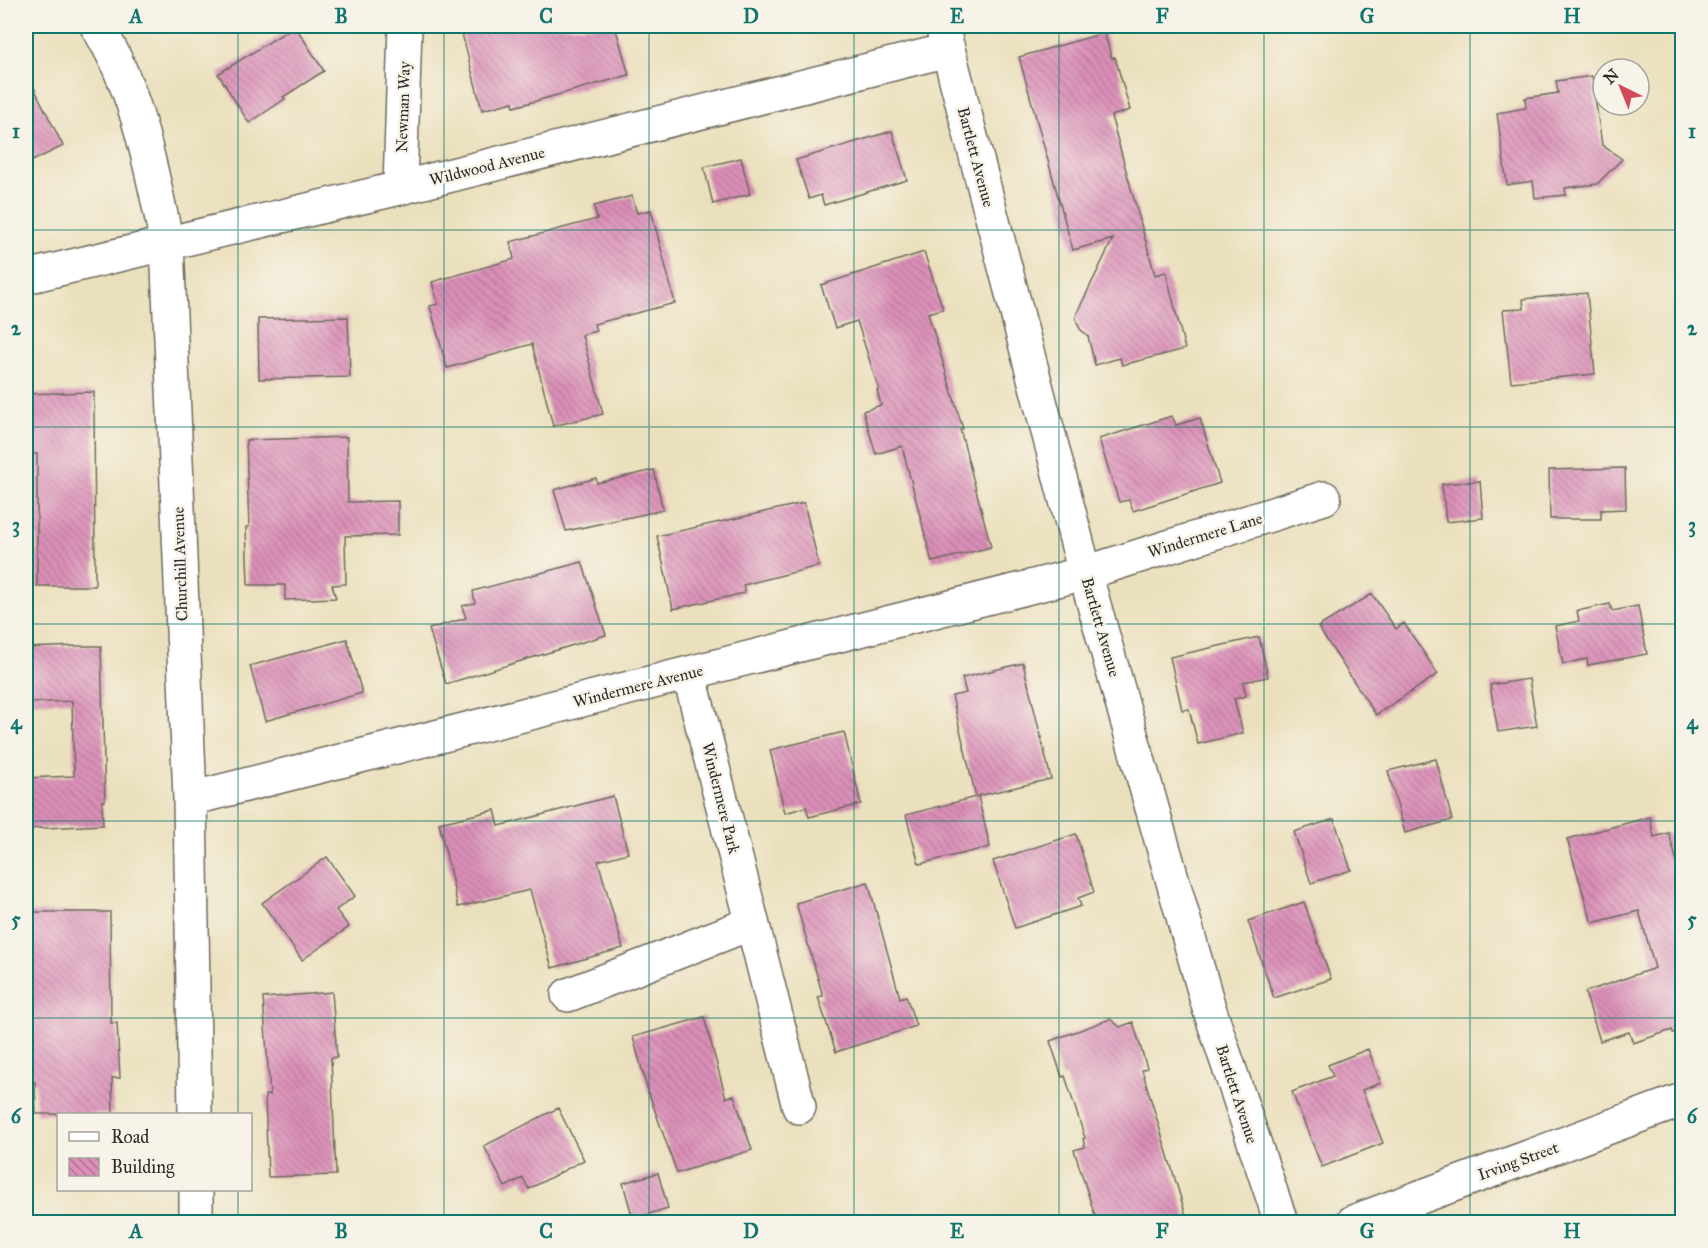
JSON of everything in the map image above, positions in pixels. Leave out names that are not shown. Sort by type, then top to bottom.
[{"type":"street","name":"Churchill Avenue","points":[[97,26],[129,92],[149,161],[167,243],[190,799],[195,1113]]},
{"type":"street","name":"Newman Way","points":[[400,188],[405,26]]},
{"type":"street","name":"Wildwood Avenue","points":[[26,277],[400,188],[945,38]]},
{"type":"street","name":"Bartlett Avenue","points":[[945,38],[1085,573],[1209,1008],[1281,1222]]},
{"type":"street","name":"Windermere Lane","points":[[1085,573],[1324,498]]},
{"type":"street","name":"Windermere Avenue","points":[[190,799],[1085,573]]},
{"type":"street","name":"Windermere Park","points":[[689,673],[799,1107]]},
{"type":"street","points":[[568,995],[752,923]]},
{"type":"street","name":"Irving Street","points":[[1353,1222],[1683,1100]]},
{"type":"street","points":[[196,1191],[196,1222]]},
{"type":"building","points":[[295,26],[324,71],[283,97],[285,99],[249,123],[218,74]]},
{"type":"building","points":[[460,26],[615,26],[629,75],[514,107],[513,102],[482,110]]},
{"type":"building","points":[[1104,33],[1112,58],[1115,57],[1130,110],[1111,116],[1155,275],[1166,272],[1185,349],[1122,365],[1120,358],[1095,365],[1088,336],[1080,329],[1076,319],[1113,239],[1073,250],[1019,57]]},
{"type":"building","points":[[26,72],[63,146],[26,164]]},
{"type":"building","points":[[1591,76],[1591,117],[1598,117],[1602,145],[1622,159],[1597,184],[1565,188],[1566,195],[1535,198],[1533,181],[1507,185],[1497,113],[1526,108],[1525,98],[1558,93],[1556,81]]},
{"type":"building","points":[[892,131],[907,180],[824,205],[821,195],[809,199],[796,160]]},
{"type":"building","points":[[741,158],[750,194],[713,204],[704,167]]},
{"type":"building","points":[[632,196],[637,213],[651,210],[675,303],[594,324],[596,331],[582,335],[603,414],[553,426],[532,344],[447,368],[430,306],[438,304],[432,282],[514,259],[510,242],[597,219],[594,206]]},
{"type":"building","points":[[924,252],[943,309],[928,313],[963,429],[960,429],[991,547],[932,562],[902,446],[876,454],[863,411],[881,405],[877,390],[879,390],[857,321],[835,328],[821,285]]},
{"type":"building","points":[[1587,293],[1595,374],[1511,382],[1503,310],[1524,309],[1523,299]]},
{"type":"building","points":[[348,317],[350,377],[259,379],[258,319]]},
{"type":"building","points":[[94,392],[95,586],[37,586],[37,454],[26,454],[26,394]]},
{"type":"building","points":[[1172,416],[1176,425],[1200,418],[1220,483],[1133,511],[1129,500],[1119,502],[1099,439]]},
{"type":"building","points":[[347,437],[348,502],[398,501],[398,535],[345,536],[346,584],[332,585],[336,598],[285,600],[285,585],[248,585],[246,440]]},
{"type":"building","points":[[1625,468],[1626,509],[1601,510],[1601,519],[1550,519],[1549,470]]},
{"type":"building","points":[[654,470],[663,510],[566,531],[554,490],[596,478],[597,483]]},
{"type":"building","points":[[1480,481],[1483,518],[1446,522],[1442,484]]},
{"type":"building","points":[[804,503],[819,566],[743,585],[745,593],[673,609],[657,536]]},
{"type":"building","points":[[582,562],[606,635],[446,684],[429,629],[466,618],[462,606],[475,603],[473,591]]},
{"type":"building","points":[[1372,594],[1396,629],[1404,623],[1438,674],[1376,715],[1318,627]]},
{"type":"building","points":[[1610,604],[1612,611],[1638,606],[1647,654],[1588,665],[1587,659],[1563,664],[1555,626],[1579,621],[1577,611]]},
{"type":"building","points":[[1259,637],[1268,677],[1243,682],[1246,696],[1234,699],[1243,733],[1198,744],[1189,709],[1182,710],[1170,657]]},
{"type":"building","points":[[347,639],[362,693],[265,721],[250,666]]},
{"type":"building","points":[[101,646],[105,801],[102,801],[103,825],[26,829],[26,778],[74,776],[72,701],[26,703],[26,648]]},
{"type":"building","points":[[1023,663],[1051,779],[978,796],[990,847],[919,864],[906,815],[976,797],[952,696],[966,693],[962,678]]},
{"type":"building","points":[[1529,679],[1537,726],[1498,732],[1490,685]]},
{"type":"building","points":[[844,732],[861,804],[809,817],[806,807],[785,813],[770,750]]},
{"type":"building","points":[[1436,759],[1452,820],[1405,833],[1388,771]]},
{"type":"building","points":[[613,796],[628,853],[598,861],[623,948],[552,968],[530,890],[458,907],[439,823],[495,810],[499,826]]},
{"type":"building","points":[[1650,817],[1654,837],[1669,833],[1683,885],[1683,1031],[1673,1033],[1672,1030],[1633,1043],[1629,1032],[1600,1041],[1585,992],[1655,968],[1639,911],[1592,923],[1567,839]]},
{"type":"building","points":[[1334,819],[1351,870],[1311,883],[1294,832]]},
{"type":"building","points":[[1076,834],[1094,892],[1078,898],[1081,906],[1015,928],[993,861]]},
{"type":"building","points":[[327,857],[355,896],[336,910],[349,927],[302,960],[262,903]]},
{"type":"building","points":[[868,882],[900,998],[906,996],[916,1026],[836,1052],[818,997],[823,996],[796,903]]},
{"type":"building","points":[[1304,902],[1331,979],[1274,998],[1248,921]]},
{"type":"building","points":[[26,912],[110,912],[111,1023],[117,1023],[120,1078],[112,1078],[113,1113],[36,1114],[35,1082],[26,1083]]},
{"type":"building","points":[[332,992],[337,1057],[331,1058],[336,1175],[268,1177],[265,1095],[270,1095],[263,998]]},
{"type":"building","points":[[704,1017],[726,1098],[734,1095],[752,1150],[677,1173],[647,1088],[633,1037]]},
{"type":"building","points":[[1110,1019],[1120,1027],[1133,1022],[1147,1068],[1142,1070],[1188,1222],[1097,1222],[1074,1150],[1085,1147],[1083,1139],[1085,1138],[1065,1076],[1062,1077],[1050,1041]]},
{"type":"building","points":[[1368,1049],[1381,1083],[1362,1090],[1383,1143],[1322,1167],[1292,1092],[1333,1076],[1328,1065]]},
{"type":"building","points":[[558,1108],[584,1160],[529,1189],[523,1178],[505,1187],[484,1146]]},
{"type":"building","points":[[658,1173],[668,1208],[633,1219],[623,1183]]}]
